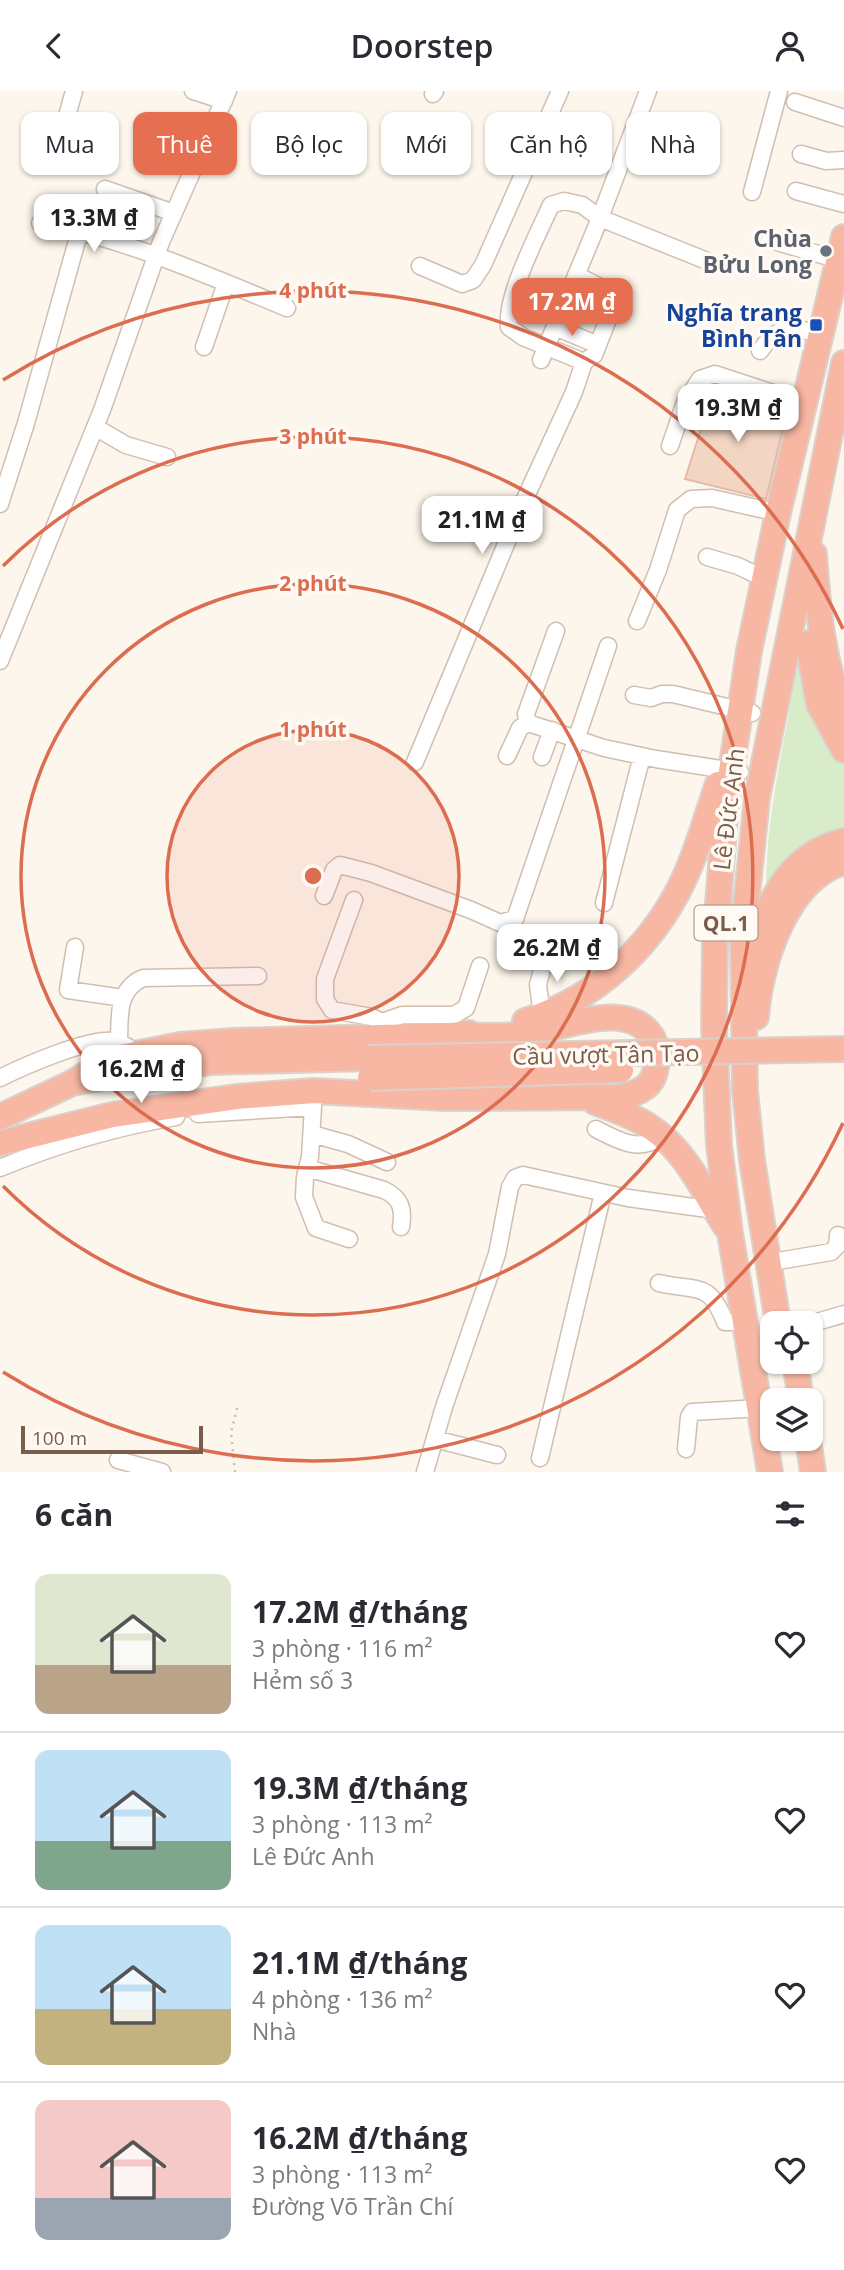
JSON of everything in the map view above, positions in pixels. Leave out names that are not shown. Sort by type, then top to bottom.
[{"type":"highway","name":"Lê Đức Anh","points":[[762,1388],[745,1322],[719,1145],[714,1027],[715,941],[726,805],[732,771],[749,699],[827,446],[830,329],[841,249]]},
{"type":"highway","name":"QL.1","points":[[830,329],[844,298]]},
{"type":"highway","name":"Lê Đức Anh","points":[[749,699],[765,579],[778,513],[803,407],[830,329]]},
{"type":"highway","name":"Lê Đức Anh","points":[[776,1311],[745,1091],[745,901],[755,811],[844,363]]},
{"type":"highway","name":"Lê Đức Anh","points":[[813,515],[827,658],[832,685],[844,712]]},
{"type":"highway","points":[[803,573],[827,658],[819,703],[844,750]]},
{"type":"highway","points":[[453,1035],[510,1026],[551,1011],[599,984],[641,945],[657,926],[688,870],[732,771],[735,743],[749,699]]},
{"type":"highway","name":"Lê Đức Anh","points":[[732,771],[724,947],[729,1091],[732,1146],[764,1388]]},
{"type":"highway","points":[[743,984],[768,908],[780,884],[810,855],[844,841]]},
{"type":"highway","points":[[796,898],[810,869],[844,841]]},
{"type":"highway","name":"Lê Đức Anh","points":[[786,1311],[778,1261],[762,1199],[755,1046],[758,997],[767,961],[796,898],[814,877],[844,862]]},
{"type":"highway","points":[[0,1117],[72,1083],[127,1048],[386,1029],[453,1035],[519,1035],[610,1017],[632,1021],[645,1029],[654,1042],[657,1059],[650,1082],[636,1093],[628,1095],[585,1098],[236,1097],[113,1115],[0,1142]]},
{"type":"highway","name":"Cầu vượt Tân Tạo","points":[[369,1068],[844,1049]]},
{"type":"highway","points":[[72,1083],[176,1065],[211,1062],[369,1068],[844,1065]]},
{"type":"highway","points":[[0,1142],[77,1111],[150,1093],[369,1068]]},
{"type":"highway","points":[[585,1098],[633,1118],[662,1136],[685,1161],[730,1233]]},
{"type":"highway","name":"Lê Đức Anh","points":[[769,1451],[770,1472]]},
{"type":"highway","points":[[780,1451],[784,1472]]},
{"type":"highway","points":[[799,1451],[803,1472]]},
{"type":"highway","points":[[810,1451],[813,1472]]},
{"type":"street","points":[[68,112],[74,91]]},
{"type":"street","points":[[0,661],[95,427],[156,256],[226,96],[193,91]]},
{"type":"street","points":[[420,266],[461,284],[473,280],[483,265],[560,91]]},
{"type":"street","points":[[544,353],[600,218],[648,91]]},
{"type":"street","points":[[752,192],[779,91]]},
{"type":"street","points":[[794,103],[844,118]]},
{"type":"street","points":[[801,154],[825,161],[844,160]]},
{"type":"street","points":[[106,189],[174,213]]},
{"type":"street","points":[[796,191],[844,204]]},
{"type":"street","points":[[584,362],[544,353],[509,327],[508,315],[551,205],[564,201],[582,205],[600,218],[712,263]]},
{"type":"street","points":[[40,223],[80,230],[156,256],[287,308]]},
{"type":"street","points":[[0,504],[30,411],[80,230]]},
{"type":"street","points":[[770,240],[841,249]]},
{"type":"street","points":[[415,762],[524,501],[574,392],[584,362],[594,355],[614,304],[604,289],[576,275]]},
{"type":"street","points":[[204,347],[226,283]]},
{"type":"street","points":[[555,327],[598,345]]},
{"type":"street","points":[[760,351],[769,337],[783,328],[830,329]]},
{"type":"street","points":[[670,446],[685,402],[700,379],[715,374],[782,396],[803,407]]},
{"type":"street","points":[[95,427],[126,445],[167,457]]},
{"type":"street","points":[[637,621],[658,570],[677,510],[691,499],[712,498],[778,513]]},
{"type":"street","points":[[707,557],[738,566],[765,579]]},
{"type":"street","points":[[528,723],[526,714],[556,631]]},
{"type":"street","points":[[324,896],[334,870],[340,865],[371,873],[500,923],[515,919],[608,646]]},
{"type":"street","points":[[634,695],[651,698],[673,694],[749,699]]},
{"type":"street","points":[[508,756],[520,728],[528,723],[604,748],[732,771]]},
{"type":"street","points":[[542,757],[552,730]]},
{"type":"street","points":[[604,903],[642,756]]},
{"type":"street","points":[[354,900],[325,979],[325,999],[332,1010],[372,1017],[386,1029],[401,1015],[454,1015],[466,1008],[480,966]]},
{"type":"street","points":[[75,947],[68,990],[123,998]]},
{"type":"street","points":[[546,954],[538,985],[551,1011]]},
{"type":"street","points":[[0,1078],[31,1063],[96,1042],[127,1048],[123,998],[131,983],[143,978],[258,976]]},
{"type":"street","points":[[0,1168],[66,1145],[161,1120],[313,1099],[312,1134],[304,1197],[316,1228],[349,1239]]},
{"type":"street","points":[[596,1129],[635,1145],[650,1145],[662,1136]]},
{"type":"street","points":[[312,1134],[348,1145],[387,1162]]},
{"type":"street","points":[[307,1167],[384,1189],[395,1195],[403,1212],[401,1227]]},
{"type":"street","points":[[425,1472],[497,1254],[510,1187],[515,1178],[523,1175],[603,1193],[715,1210]]},
{"type":"street","points":[[540,1458],[603,1193]]},
{"type":"street","points":[[778,1261],[831,1252],[837,1246],[838,1235]]},
{"type":"street","points":[[659,1283],[706,1291],[717,1301],[725,1322],[745,1322]]},
{"type":"street","points":[[823,1320],[844,1314]]},
{"type":"street","points":[[686,1449],[689,1417],[692,1412],[760,1406]]},
{"type":"street","points":[[435,1439],[497,1455]]},
{"type":"street","points":[[118,1460],[162,1472]]},
{"type":"path","points":[[235,1472],[231,1433],[238,1404]]},
{"type":"green space","points":[[798,660],[825,739],[844,765],[844,835],[766,889],[773,803]]},
{"type":"building","points":[[715,385],[787,411],[766,499],[685,479]]},
{"type":"place","name":"Chùa Bửu Long","points":[[826,251]]},
{"type":"place","name":"Nghĩa trang Bình Tân","points":[[816,325]]}]
